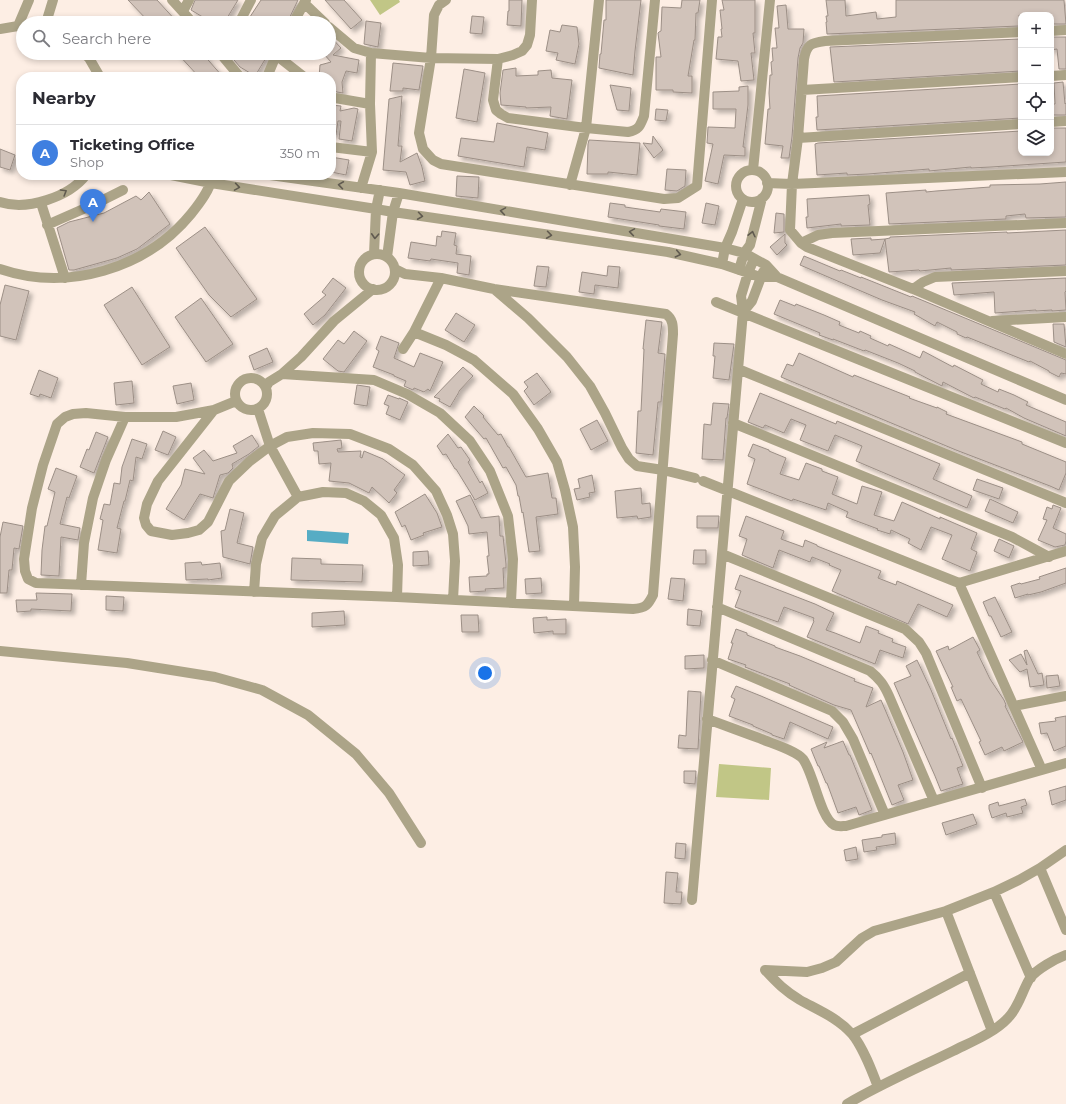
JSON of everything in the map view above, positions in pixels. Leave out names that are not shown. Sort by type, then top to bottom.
[{"type":"street","points":[[24,16],[29,0]]},
{"type":"street","points":[[48,16],[53,0]]},
{"type":"street","points":[[172,0],[187,16]]},
{"type":"street","points":[[183,11],[189,0]]},
{"type":"street","points":[[243,16],[251,0]]},
{"type":"street","points":[[446,0],[439,5],[434,15],[431,58],[419,133],[423,149],[433,160],[441,164],[664,199],[678,198],[697,186],[712,0]]},
{"type":"street","points":[[336,33],[354,48],[371,53],[431,58],[498,58],[513,55],[522,51],[527,45],[530,35],[532,0]]},
{"type":"street","points":[[570,184],[586,128],[599,0]]},
{"type":"street","points":[[498,58],[493,100],[496,110],[508,118],[586,128],[628,132],[635,131],[639,127],[644,116],[655,0]]},
{"type":"street","points":[[753,170],[770,0]]},
{"type":"street","points":[[297,16],[305,1],[319,16]]},
{"type":"street","points":[[0,29],[16,27]]},
{"type":"street","points":[[1054,31],[1066,30]]},
{"type":"street","points":[[1018,32],[833,40],[815,42],[808,46],[806,52],[792,184],[790,230],[801,243],[820,253],[913,289],[1066,354]]},
{"type":"street","points":[[361,188],[372,152],[370,104],[371,53]]},
{"type":"street","points":[[90,60],[97,72]]},
{"type":"street","points":[[227,60],[236,72]]},
{"type":"street","points":[[269,72],[274,60]]},
{"type":"street","points":[[283,60],[298,72]]},
{"type":"street","points":[[1054,76],[1066,75]]},
{"type":"street","points":[[802,90],[1018,77]]},
{"type":"street","points":[[336,98],[370,104]]},
{"type":"street","points":[[1054,122],[1066,122]]},
{"type":"street","points":[[798,138],[1018,124]]},
{"type":"street","points":[[336,148],[372,152]]},
{"type":"street","points":[[692,900],[738,370],[744,253],[750,245],[762,198],[767,188],[765,178],[758,171],[747,170],[739,176],[737,181],[737,191],[743,199],[752,201],[762,198]]},
{"type":"street","points":[[767,183],[792,184],[1066,172]]},
{"type":"street","points":[[0,213],[2,203],[22,205],[41,203],[63,194],[82,180]]},
{"type":"street","points":[[1,272],[21,276],[65,278],[94,274],[130,262],[162,243],[182,225],[199,204],[211,180]]},
{"type":"street","points":[[217,180],[393,212],[668,252],[722,264],[760,277],[777,277],[1066,400]]},
{"type":"street","points":[[305,180],[399,193],[725,248],[744,253],[766,265],[777,277]]},
{"type":"street","points":[[47,225],[96,204],[123,190]]},
{"type":"street","points":[[374,254],[376,209],[380,190]]},
{"type":"street","points":[[387,257],[393,212],[399,193]]},
{"type":"street","points":[[722,264],[725,248],[743,199]]},
{"type":"street","points":[[41,203],[65,278]]},
{"type":"street","points":[[801,243],[818,235],[832,233],[1066,223]]},
{"type":"street","points":[[374,254],[387,257],[391,260],[395,269],[395,275],[390,285],[379,290],[368,287],[363,283],[360,277],[361,265],[364,260],[368,256],[374,254]]},
{"type":"street","points":[[744,271],[754,259]]},
{"type":"street","points":[[742,312],[752,301],[760,277],[766,265]]},
{"type":"street","points":[[236,401],[214,410],[176,417],[125,417],[86,413],[65,416],[57,424],[41,472],[31,515],[24,559],[25,571],[28,579],[36,583],[397,597],[633,609],[642,608],[649,603],[653,595],[673,334],[673,323],[670,317],[666,314],[494,289],[441,278],[405,274],[395,269]]},
{"type":"street","points":[[913,289],[923,282],[935,277],[1066,271]]},
{"type":"street","points":[[403,349],[414,332],[441,278]]},
{"type":"street","points":[[266,387],[269,382],[282,374],[301,357],[334,321],[373,289]]},
{"type":"street","points":[[494,289],[528,318],[567,357],[590,386],[606,413],[622,448],[629,459],[637,466],[663,470],[727,490],[959,583],[1066,551]]},
{"type":"street","points":[[716,302],[1066,443]]},
{"type":"street","points":[[990,321],[1066,317]]},
{"type":"street","points":[[414,332],[446,345],[474,360],[512,394],[538,429],[557,462],[566,490],[573,527],[575,567],[574,606]]},
{"type":"street","points":[[738,370],[1066,503]]},
{"type":"street","points":[[282,374],[374,380],[407,394],[440,413],[470,441],[490,471],[508,516],[513,558],[511,602]]},
{"type":"street","points":[[250,377],[256,378],[266,387],[266,399],[263,405],[258,409],[246,410],[236,401],[234,395],[235,388],[238,383],[244,379],[250,377]]},
{"type":"street","points":[[258,409],[270,446],[298,497]]},
{"type":"street","points":[[214,410],[158,482],[147,504],[144,518],[146,525],[151,531],[172,535],[199,530],[208,522],[229,481],[250,461],[270,446],[287,437],[313,433],[350,434],[389,448],[413,465],[436,491],[453,534],[455,561],[453,600]]},
{"type":"street","points":[[81,585],[84,543],[93,498],[106,460],[125,417]]},
{"type":"street","points":[[733,422],[1012,537],[1049,557]]},
{"type":"street","points":[[254,592],[256,564],[262,538],[275,516],[298,497],[323,492],[346,494],[364,501],[381,515],[394,538],[398,565],[397,597]]},
{"type":"street","points":[[722,554],[905,629],[919,642],[926,653],[982,788]]},
{"type":"street","points":[[959,583],[1042,770]]},
{"type":"street","points":[[717,607],[870,671],[878,677],[889,696],[934,801]]},
{"type":"street","points":[[0,651],[127,664],[215,677],[262,690],[308,715],[356,754],[389,793],[421,843]]},
{"type":"street","points":[[712,660],[832,712],[843,722],[853,739],[885,815]]},
{"type":"street","points":[[1014,706],[1066,696]]},
{"type":"street","points":[[707,719],[788,749],[802,758],[812,777],[824,812],[834,825],[840,826],[846,826],[1066,763]]},
{"type":"street","points":[[878,1087],[853,1034],[841,1023],[800,1000],[781,987],[765,970],[808,972],[822,968],[836,962],[862,938],[874,931],[946,911],[994,892],[1040,868],[1066,850]]},
{"type":"street","points":[[1040,868],[1066,930]]},
{"type":"street","points":[[994,892],[1031,978]]},
{"type":"street","points":[[946,911],[992,1031]]},
{"type":"street","points":[[847,1104],[878,1087],[992,1031],[1008,1018],[1019,1002],[1031,978],[1040,970],[1066,955]]},
{"type":"street","points":[[853,1034],[970,973]]},
{"type":"green space","points":[[370,0],[399,0],[400,2],[380,15]]},
{"type":"green space","points":[[719,764],[771,768],[769,800],[716,797]]},
{"type":"water","points":[[307,530],[349,533],[348,544],[307,541]]},
{"type":"building","points":[[128,0],[157,0],[172,16],[143,16]]},
{"type":"building","points":[[195,0],[238,0],[228,16],[201,16],[191,10]]},
{"type":"building","points":[[261,0],[298,0],[290,16],[251,16]]},
{"type":"building","points":[[325,0],[344,0],[362,20],[351,29]]},
{"type":"building","points":[[509,0],[522,0],[521,26],[507,25]]},
{"type":"building","points":[[606,0],[641,0],[633,75],[599,68],[604,20],[606,20]]},
{"type":"building","points":[[682,0],[700,0],[698,13],[696,13],[695,40],[688,76],[692,76],[692,93],[673,92],[673,90],[656,90],[656,57],[661,57],[658,33],[661,31],[662,7],[681,8]]},
{"type":"building","points":[[722,0],[755,0],[755,33],[753,33],[755,53],[751,53],[754,80],[741,81],[738,61],[716,59],[718,37],[722,37],[720,10],[724,10]]},
{"type":"building","points":[[826,0],[845,0],[846,16],[876,12],[877,19],[896,17],[896,0],[1064,0],[1066,24],[1054,24],[1054,12],[1018,12],[1018,26],[827,34],[826,16],[828,16]]},
{"type":"building","points":[[786,5],[788,29],[804,29],[803,43],[800,48],[798,58],[789,158],[781,158],[783,146],[765,144],[768,109],[770,109],[769,93],[770,75],[772,75],[771,62],[773,61],[772,48],[777,48],[775,28],[779,28],[777,6]]},
{"type":"building","points":[[472,16],[484,17],[482,34],[470,33]]},
{"type":"building","points":[[366,21],[381,23],[378,47],[364,44]]},
{"type":"building","points":[[562,25],[577,27],[579,44],[575,64],[556,60],[558,53],[546,51],[550,30],[560,32]]},
{"type":"building","points":[[1054,37],[1066,37],[1066,69],[1059,69],[1057,49],[1054,50]]},
{"type":"building","points":[[1018,39],[1018,71],[834,82],[830,47]]},
{"type":"building","points":[[336,43],[341,48],[336,52]]},
{"type":"building","points":[[336,56],[359,60],[357,73],[346,71],[342,82],[343,93],[336,92],[336,72],[319,72],[320,65],[331,62],[329,60],[336,60]]},
{"type":"building","points":[[183,60],[208,60],[219,72],[194,72]]},
{"type":"building","points":[[234,60],[265,60],[257,72],[248,72],[240,67]]},
{"type":"building","points":[[393,63],[423,66],[419,90],[403,88],[403,91],[390,91]]},
{"type":"building","points":[[516,68],[516,76],[538,75],[538,71],[551,70],[552,78],[572,80],[567,119],[550,116],[551,107],[526,108],[501,105],[500,93],[503,70]]},
{"type":"building","points":[[464,69],[485,73],[477,122],[456,118]]},
{"type":"building","points":[[1063,82],[1066,115],[1054,115],[1054,83]]},
{"type":"building","points":[[1018,84],[1018,118],[817,130],[817,96]]},
{"type":"building","points":[[610,85],[631,88],[629,111],[617,110]]},
{"type":"building","points":[[748,86],[748,105],[743,147],[745,147],[745,156],[724,155],[718,184],[705,181],[713,144],[707,143],[708,127],[735,128],[736,109],[713,109],[713,92],[739,91],[739,87]]},
{"type":"building","points":[[402,96],[398,146],[402,146],[400,162],[417,153],[425,181],[410,185],[406,172],[383,170],[389,99]]},
{"type":"building","points":[[336,106],[341,106],[340,111],[354,108],[358,109],[352,141],[339,139],[341,121],[338,121],[336,135]]},
{"type":"building","points":[[656,109],[668,110],[666,121],[655,120]]},
{"type":"building","points":[[497,123],[548,133],[545,150],[527,147],[524,167],[458,156],[461,138],[494,142]]},
{"type":"building","points":[[1054,128],[1066,128],[1066,162],[971,167],[929,171],[929,169],[868,174],[847,175],[847,173],[817,175],[815,144],[1018,131],[1018,156],[1054,156]]},
{"type":"building","points":[[653,136],[663,150],[654,158],[643,143],[652,144]]},
{"type":"building","points":[[589,140],[640,143],[637,175],[608,172],[608,174],[587,174]]},
{"type":"building","points":[[0,149],[15,155],[10,170],[0,167]]},
{"type":"building","points":[[336,158],[349,160],[346,175],[336,173]]},
{"type":"building","points":[[667,169],[686,170],[685,186],[677,191],[665,190]]},
{"type":"building","points":[[457,176],[479,177],[478,198],[456,196]]},
{"type":"building","points":[[1066,182],[1066,217],[1026,218],[1025,214],[1006,216],[1006,219],[889,224],[886,193],[926,190],[926,192],[990,187],[990,185]]},
{"type":"building","points":[[149,192],[170,224],[137,249],[117,258],[74,270],[69,270],[57,228],[69,222],[104,213],[136,196],[141,200]]},
{"type":"building","points":[[869,195],[870,204],[868,205],[870,225],[841,226],[841,224],[807,228],[807,199]]},
{"type":"building","points":[[610,203],[625,205],[625,207],[660,212],[661,209],[686,212],[684,229],[608,217]]},
{"type":"building","points":[[706,203],[719,206],[715,225],[702,223]]},
{"type":"building","points":[[776,213],[784,214],[784,232],[774,233]]},
{"type":"building","points":[[205,227],[257,299],[231,317],[209,295],[176,248]]},
{"type":"building","points":[[1066,230],[1066,265],[951,270],[951,268],[889,272],[885,239],[890,237]]},
{"type":"building","points":[[442,231],[456,233],[454,245],[457,246],[456,254],[471,256],[469,275],[457,273],[458,263],[431,259],[430,261],[408,258],[411,242],[436,246],[437,236],[441,237]]},
{"type":"building","points":[[785,234],[785,243],[787,245],[777,255],[770,247]]},
{"type":"building","points":[[871,238],[871,240],[885,239],[880,253],[853,255],[851,239]]},
{"type":"building","points":[[804,256],[840,271],[841,270],[861,277],[911,297],[912,296],[1066,360],[1066,374],[1061,373],[1059,377],[1030,361],[1029,362],[957,334],[957,332],[937,322],[935,326],[914,314],[915,312],[882,300],[800,265]]},
{"type":"building","points":[[537,266],[549,267],[546,287],[534,286]]},
{"type":"building","points":[[608,266],[620,267],[618,288],[595,285],[594,294],[579,292],[582,272],[607,276]]},
{"type":"building","points":[[333,278],[346,288],[325,315],[313,325],[304,314],[326,295],[322,292]]},
{"type":"building","points":[[1066,278],[1066,310],[1052,311],[1036,310],[995,313],[994,292],[954,295],[952,283]]},
{"type":"building","points":[[5,285],[29,291],[16,340],[0,336],[0,305]]},
{"type":"building","points":[[132,287],[170,347],[142,365],[104,305]]},
{"type":"building","points":[[201,298],[233,344],[206,362],[175,317]]},
{"type":"building","points":[[780,300],[795,306],[796,304],[824,315],[840,322],[839,325],[859,333],[860,331],[871,336],[870,338],[888,346],[889,344],[920,358],[923,351],[953,367],[954,365],[983,380],[981,384],[998,392],[999,389],[1014,395],[1028,402],[1026,405],[1066,422],[1066,436],[1024,418],[1006,408],[1005,409],[975,397],[974,398],[943,382],[942,386],[898,363],[865,350],[864,351],[819,335],[820,333],[774,314]]},
{"type":"building","points":[[456,313],[475,325],[464,342],[445,330]]},
{"type":"building","points":[[646,320],[662,322],[658,353],[665,354],[661,402],[658,402],[653,455],[636,453],[638,411],[641,411],[643,349]]},
{"type":"building","points":[[1053,324],[1064,324],[1066,347],[1054,342]]},
{"type":"building","points":[[354,331],[367,341],[344,372],[338,371],[323,359],[338,340],[344,344]]},
{"type":"building","points":[[381,336],[399,343],[394,358],[414,367],[420,353],[443,362],[430,391],[428,389],[424,392],[414,388],[413,390],[404,386],[406,381],[373,367],[379,351],[376,349]]},
{"type":"building","points":[[714,343],[734,344],[729,380],[713,378],[715,356],[713,356]]},
{"type":"building","points":[[267,348],[273,362],[254,370],[249,356]]},
{"type":"building","points":[[799,353],[853,377],[854,375],[910,397],[909,398],[937,407],[947,412],[946,414],[1022,442],[1022,444],[1066,462],[1066,473],[1059,490],[956,450],[781,377],[787,364],[793,366]]},
{"type":"building","points":[[463,367],[473,376],[459,391],[450,407],[439,401],[440,399],[434,397]]},
{"type":"building","points":[[39,370],[58,378],[51,398],[40,394],[39,397],[30,394]]},
{"type":"building","points":[[537,373],[551,392],[534,405],[524,391],[528,387],[524,382]]},
{"type":"building","points":[[132,381],[134,403],[116,405],[114,383]]},
{"type":"building","points":[[191,383],[194,400],[177,404],[173,386]]},
{"type":"building","points":[[357,385],[370,387],[367,406],[354,404]]},
{"type":"building","points":[[760,393],[836,424],[837,421],[940,464],[933,479],[972,496],[967,508],[856,461],[862,446],[835,435],[828,451],[800,440],[806,425],[791,419],[784,433],[765,425],[763,428],[748,422]]},
{"type":"building","points":[[388,395],[408,402],[400,420],[386,414],[389,406],[384,404]]},
{"type":"building","points":[[713,403],[729,404],[726,418],[723,460],[702,459],[704,424],[711,425]]},
{"type":"building","points":[[474,406],[484,416],[483,417],[498,435],[501,434],[526,477],[548,473],[552,498],[556,498],[558,514],[536,517],[540,551],[529,552],[519,496],[516,485],[506,467],[503,468],[486,438],[484,439],[465,417]]},
{"type":"building","points":[[597,420],[608,441],[591,450],[580,429]]},
{"type":"building","points":[[163,431],[176,437],[168,455],[155,450]]},
{"type":"building","points":[[96,432],[108,437],[94,473],[80,467]]},
{"type":"building","points":[[448,434],[458,448],[461,447],[470,460],[468,462],[480,483],[482,481],[488,493],[475,500],[446,454],[443,455],[437,446]]},
{"type":"building","points":[[252,435],[259,446],[232,464],[233,468],[228,473],[220,475],[213,498],[200,494],[184,520],[166,509],[181,485],[185,469],[205,474],[193,458],[204,450],[213,461],[237,453],[233,446]]},
{"type":"building","points":[[132,439],[147,444],[142,459],[136,457],[133,481],[130,480],[117,528],[121,529],[117,553],[98,550],[103,520],[100,519],[104,504],[110,505],[114,483],[120,484],[122,467]]},
{"type":"building","points":[[341,440],[342,448],[337,449],[338,452],[361,451],[360,457],[362,458],[364,451],[383,459],[405,475],[394,490],[397,493],[389,503],[372,487],[369,493],[349,483],[329,481],[331,463],[319,464],[318,451],[314,451],[313,443]]},
{"type":"building","points":[[753,444],[786,458],[780,474],[799,480],[806,463],[838,477],[832,494],[857,504],[862,486],[882,492],[874,515],[894,521],[902,502],[977,533],[971,549],[977,552],[970,571],[942,559],[952,535],[931,527],[921,550],[908,543],[910,539],[891,530],[890,534],[846,517],[848,512],[828,503],[826,510],[793,499],[792,501],[747,484],[755,459],[748,456]]},
{"type":"building","points":[[56,468],[77,476],[69,498],[67,497],[60,524],[80,528],[78,540],[61,537],[59,576],[41,575],[45,526],[47,526],[55,492],[48,489]]},
{"type":"building","points":[[592,475],[595,492],[589,493],[590,497],[577,500],[574,489],[580,488],[578,479]]},
{"type":"building","points":[[977,479],[1003,488],[999,499],[973,490]]},
{"type":"building","points":[[641,488],[642,504],[650,503],[651,517],[638,519],[637,516],[617,518],[615,491]]},
{"type":"building","points":[[425,494],[437,513],[442,527],[423,533],[424,535],[411,540],[405,525],[402,527],[395,512]]},
{"type":"building","points":[[470,495],[481,518],[499,516],[500,536],[503,536],[506,564],[506,568],[503,568],[504,588],[485,589],[486,591],[470,592],[469,577],[487,576],[487,574],[489,574],[487,556],[489,556],[487,532],[469,534],[468,526],[456,501]]},
{"type":"building","points":[[990,499],[1018,512],[1013,523],[985,511]]},
{"type":"building","points":[[1053,505],[1061,508],[1053,528],[1066,534],[1065,545],[1055,547],[1038,540],[1047,520],[1043,519],[1047,507],[1052,509]]},
{"type":"building","points":[[230,509],[244,513],[237,543],[253,547],[250,564],[223,557],[221,531],[225,530]]},
{"type":"building","points":[[697,516],[719,516],[718,528],[697,528]]},
{"type":"building","points":[[746,516],[784,531],[781,539],[803,547],[805,540],[881,571],[878,578],[896,585],[897,581],[953,605],[947,617],[918,604],[908,624],[832,591],[841,570],[829,565],[830,564],[812,557],[810,562],[779,550],[773,568],[742,555],[747,539],[739,536]]},
{"type":"building","points":[[3,522],[23,526],[19,549],[14,548],[12,570],[9,570],[7,593],[0,593],[0,537]]},
{"type":"building","points":[[999,539],[1014,546],[1009,558],[994,551]]},
{"type":"building","points":[[694,550],[706,550],[706,564],[693,564]]},
{"type":"building","points":[[428,551],[429,565],[413,566],[413,552]]},
{"type":"building","points":[[292,558],[321,559],[321,564],[363,565],[362,582],[291,580]]},
{"type":"building","points":[[201,562],[202,565],[220,563],[222,578],[208,580],[186,580],[185,563]]},
{"type":"building","points":[[1066,568],[1066,583],[1041,592],[1015,598],[1011,586],[1040,579],[1039,577]]},
{"type":"building","points":[[740,575],[815,604],[834,613],[826,630],[860,643],[866,626],[879,631],[878,633],[893,639],[892,642],[906,647],[903,658],[880,650],[875,664],[807,637],[814,618],[784,607],[778,622],[735,607],[741,591],[735,589]]},
{"type":"building","points":[[541,578],[542,593],[526,594],[525,579]]},
{"type":"building","points":[[671,578],[685,579],[683,601],[668,599]]},
{"type":"building","points":[[36,593],[72,594],[71,611],[31,609],[31,611],[17,612],[16,600],[37,600]]},
{"type":"building","points":[[106,596],[124,597],[123,611],[106,610]]},
{"type":"building","points":[[995,597],[1012,632],[1001,637],[983,602]]},
{"type":"building","points":[[688,609],[702,611],[700,626],[687,625]]},
{"type":"building","points":[[344,611],[345,625],[312,627],[312,613]]},
{"type":"building","points":[[461,615],[478,615],[479,632],[462,632]]},
{"type":"building","points":[[547,617],[547,620],[566,619],[566,634],[553,634],[553,631],[534,633],[533,618]]},
{"type":"building","points":[[736,629],[873,688],[866,707],[881,700],[913,780],[898,785],[904,800],[892,805],[871,753],[870,754],[851,710],[834,705],[789,685],[790,684],[728,659],[733,643],[731,643]]},
{"type":"building","points":[[973,637],[980,650],[977,652],[990,679],[1004,700],[1005,706],[1023,742],[1004,751],[1002,747],[985,755],[979,742],[981,741],[961,699],[957,701],[951,687],[953,687],[936,651],[948,646],[949,650]]},
{"type":"building","points":[[1027,650],[1038,674],[1042,673],[1044,685],[1030,687],[1027,669],[1020,672],[1009,660],[1021,654],[1027,665],[1024,651]]},
{"type":"building","points":[[704,655],[704,668],[685,669],[685,656]]},
{"type":"building","points":[[917,660],[963,766],[957,768],[963,784],[941,791],[894,683],[911,676],[906,666]]},
{"type":"building","points":[[1058,675],[1060,686],[1047,688],[1046,676]]},
{"type":"building","points":[[736,686],[833,727],[828,739],[790,722],[784,739],[729,716],[735,699],[731,697]]},
{"type":"building","points":[[688,691],[701,692],[698,749],[678,748],[679,735],[686,736]]},
{"type":"building","points":[[1066,716],[1066,746],[1054,751],[1047,733],[1041,734],[1039,723],[1056,721],[1055,718]]},
{"type":"building","points":[[843,741],[872,810],[859,815],[856,807],[838,813],[827,783],[811,749],[827,742],[824,748]]},
{"type":"building","points":[[684,771],[696,771],[695,784],[684,783]]},
{"type":"building","points":[[1066,786],[1066,800],[1052,805],[1049,791]]},
{"type":"building","points":[[1025,799],[1027,805],[1021,807],[1023,813],[1007,817],[1006,813],[992,818],[989,805],[998,802],[999,806]]},
{"type":"building","points":[[973,814],[977,824],[946,835],[942,823]]},
{"type":"building","points":[[895,833],[896,844],[876,847],[877,850],[864,852],[862,840],[882,837],[882,835]]},
{"type":"building","points":[[676,843],[686,844],[685,859],[675,858]]},
{"type":"building","points":[[856,847],[858,859],[846,861],[844,850]]},
{"type":"building","points":[[666,872],[678,873],[676,892],[682,892],[681,904],[664,903]]},
{"type":"place","name":"Ticketing Office","points":[[93,222]]}]
